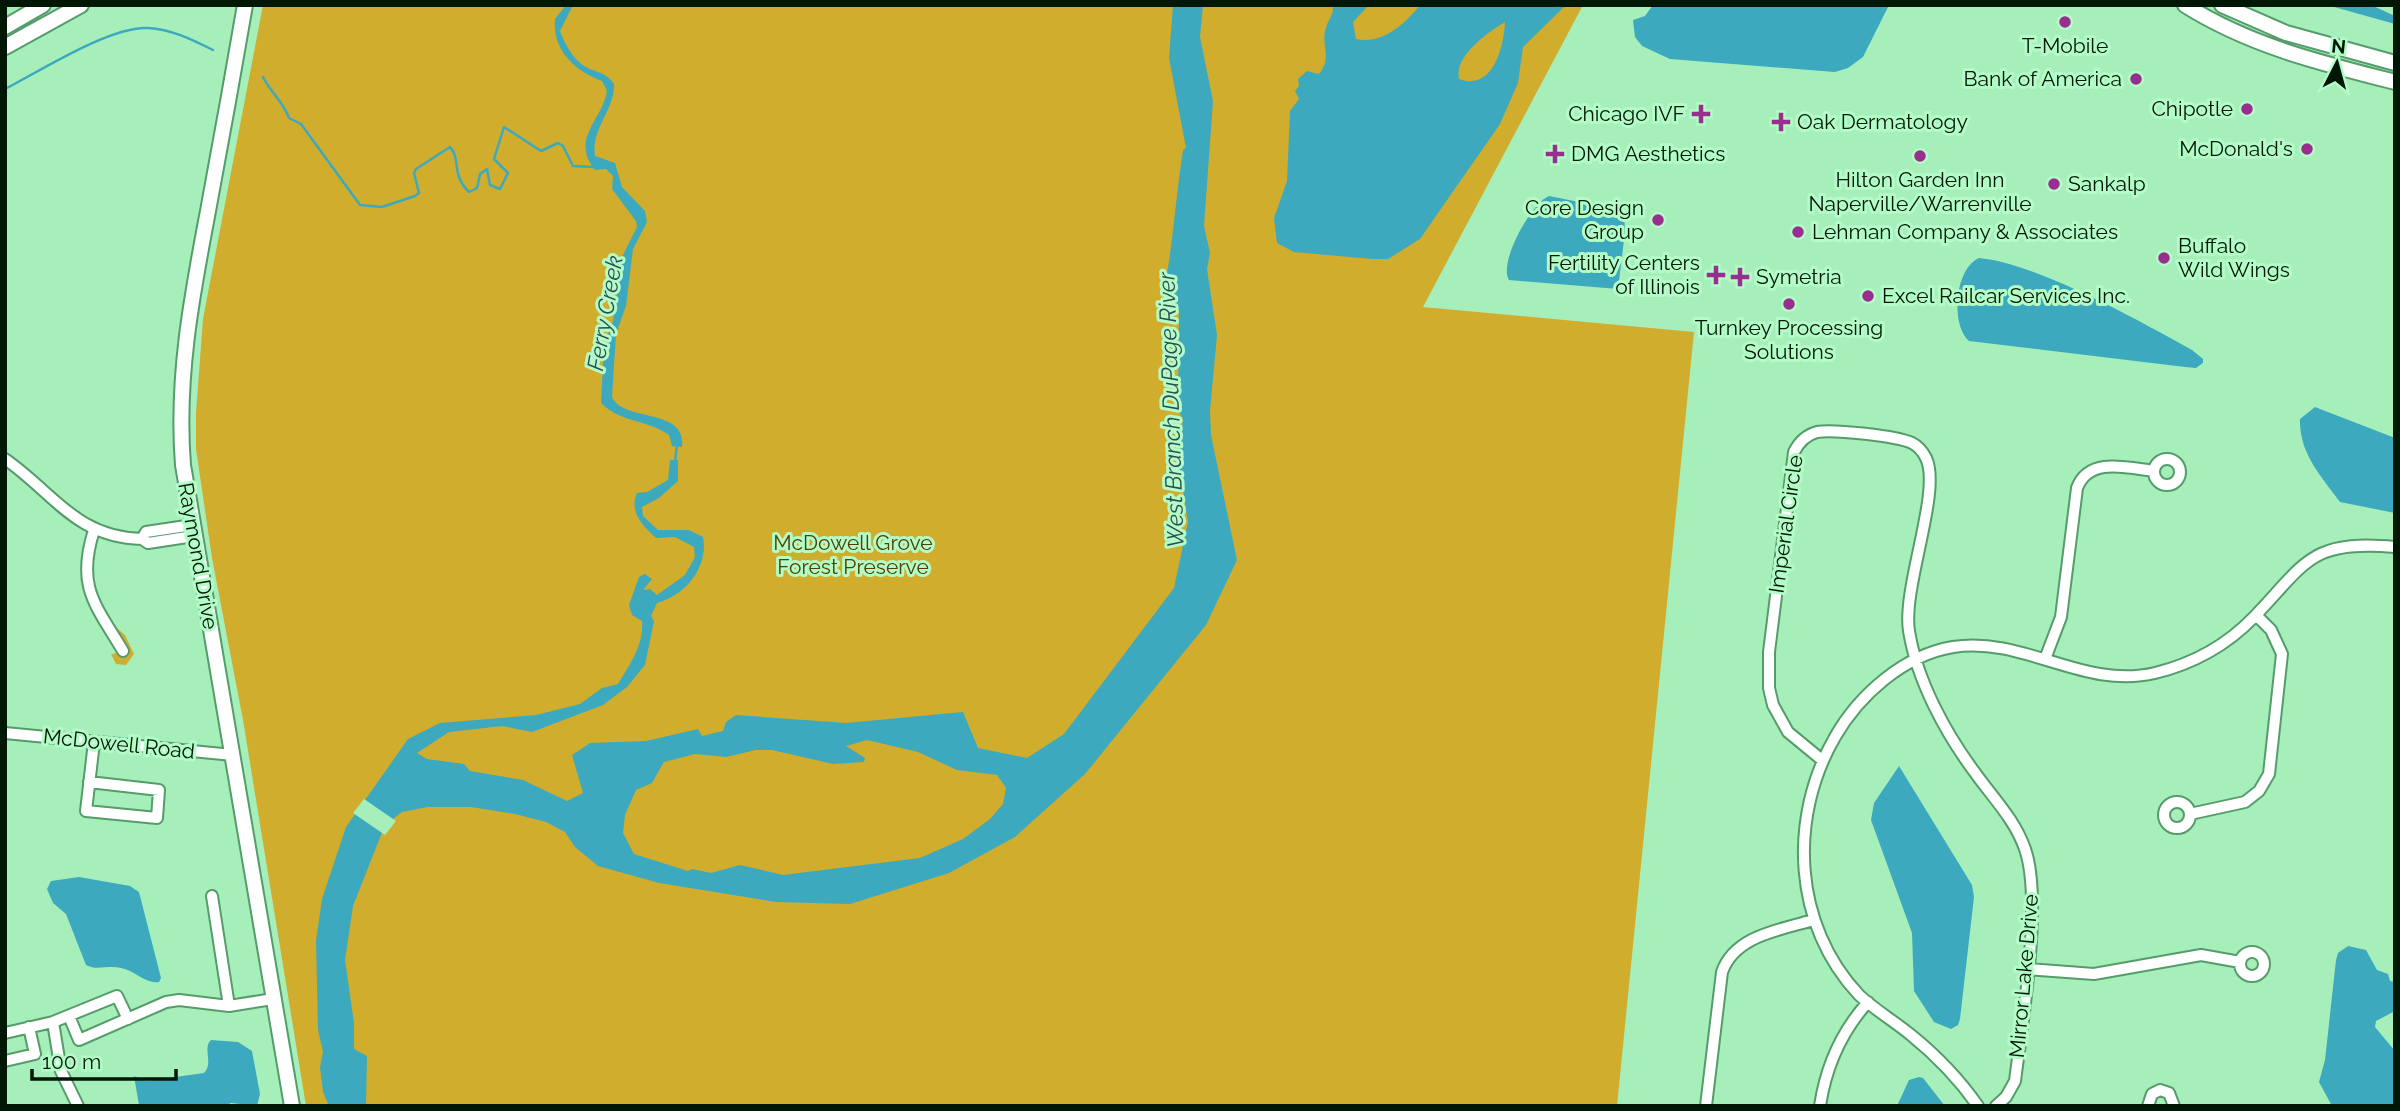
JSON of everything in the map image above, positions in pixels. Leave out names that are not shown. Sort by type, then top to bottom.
[{"type":"street","points":[[5,27],[43,5]]},
{"type":"street","points":[[5,47],[81,5]]},
{"type":"street","name":"Raymond Drive","points":[[245,5],[182,368],[180,429],[193,530],[292,1106]]},
{"type":"street","points":[[2185,5],[2253,42],[2328,66],[2395,82]]},
{"type":"street","points":[[2222,5],[2286,33],[2395,63]]},
{"type":"street","name":"Imperial Circle","points":[[1822,760],[1796,741],[1779,719],[1769,688],[1768,674],[1791,467],[1796,448],[1807,436],[1828,432],[1904,440],[1917,447],[1928,461],[1927,498],[1908,614],[1916,660]]},
{"type":"street","points":[[5,459],[65,512],[94,530],[142,539],[146,532],[193,530]]},
{"type":"street","points":[[2045,659],[2061,617],[2077,488],[2082,478],[2096,468],[2110,466],[2154,471]]},
{"type":"street","points":[[94,530],[88,556],[88,591],[123,651]]},
{"type":"street","points":[[1978,1106],[1934,1055],[1868,1002],[1836,965],[1813,920],[1804,861],[1804,827],[1822,760],[1843,725],[1865,698],[1893,673],[1936,651],[1970,645],[2003,646],[2079,671],[2106,676],[2150,674],[2201,657],[2238,632],[2283,582],[2314,557],[2352,544],[2395,547]]},
{"type":"street","points":[[2190,814],[2226,809],[2245,802],[2259,791],[2270,774],[2282,654],[2271,630],[2256,615]]},
{"type":"street","name":"Mirror Lake Drive","points":[[1916,660],[1955,743],[2008,815],[2025,849],[2032,889],[2015,1081],[1997,1106]]},
{"type":"street","name":"McDowell Road","points":[[5,733],[233,755]]},
{"type":"street","points":[[89,782],[159,790],[156,818],[86,811],[93,742]]},
{"type":"street","points":[[212,896],[229,1006]]},
{"type":"street","points":[[1706,1106],[1722,972],[1728,957],[1742,944],[1813,920]]},
{"type":"street","points":[[2027,969],[2094,974],[2201,956],[2240,962]]},
{"type":"street","points":[[5,1033],[53,1022],[117,996],[128,1019]]},
{"type":"street","points":[[69,1016],[79,1040],[179,1000],[229,1006],[273,999]]},
{"type":"street","points":[[1820,1106],[1832,1058],[1844,1034],[1868,1002]]},
{"type":"street","points":[[53,1022],[61,1071],[78,1106]]},
{"type":"street","points":[[5,1061],[35,1054],[29,1027]]},
{"type":"street","points":[[2148,1106],[2152,1094],[2160,1090],[2172,1097],[2174,1106]]},
{"type":"green space","name":"McDowell Grove Forest Preserve","points":[[263,5],[1583,5],[1423,307],[1694,332],[1617,1106],[306,1106],[243,720],[212,558],[196,449],[203,319]]},
{"type":"green space","points":[[106,619],[125,635],[134,654],[126,665],[116,664],[111,654],[119,653]]},
{"type":"water","points":[[566,5],[573,5],[560,31],[570,51],[581,64],[605,75],[614,84],[611,102],[596,137],[595,156],[615,163],[622,187],[645,211],[647,222],[633,249],[626,306],[616,334],[612,397],[619,405],[629,410],[665,420],[675,426],[681,434],[682,447],[672,446],[669,435],[660,430],[625,418],[601,403],[604,345],[613,321],[622,257],[637,227],[636,221],[612,189],[613,176],[606,169],[595,170],[588,159],[586,139],[607,91],[602,81],[574,65],[561,50],[555,19]]},
{"type":"water","points":[[1173,5],[1203,5],[1200,37],[1213,101],[1204,226],[1210,253],[1207,269],[1217,335],[1210,411],[1211,435],[1237,560],[1206,625],[1085,774],[1015,837],[949,873],[850,904],[776,902],[659,883],[598,866],[575,847],[565,832],[546,822],[515,814],[471,807],[428,807],[402,812],[385,825],[353,906],[345,960],[354,1023],[354,1049],[367,1056],[366,1106],[329,1106],[323,1092],[320,1067],[323,1052],[318,1030],[316,941],[322,899],[346,827],[408,739],[440,723],[536,715],[580,704],[602,688],[618,684],[641,638],[642,621],[632,615],[629,605],[639,577],[645,574],[652,579],[643,590],[650,589],[657,595],[685,575],[695,557],[694,547],[675,537],[656,538],[636,512],[637,493],[647,492],[668,480],[670,460],[678,460],[678,481],[659,498],[642,507],[643,516],[658,530],[689,530],[703,537],[702,559],[693,579],[685,587],[677,594],[657,603],[651,616],[654,621],[645,665],[627,687],[603,705],[532,732],[502,726],[449,732],[417,753],[427,759],[464,764],[470,771],[523,780],[567,801],[583,793],[572,755],[590,743],[646,741],[698,729],[702,736],[723,731],[726,722],[736,715],[846,723],[963,712],[978,748],[1027,758],[1064,734],[1174,588],[1188,522],[1178,458],[1183,419],[1178,410],[1179,311],[1166,279],[1183,150],[1186,148],[1169,58]],"holes":[[[867,740],[918,752],[957,770],[997,775],[1006,788],[1003,804],[990,819],[963,839],[920,858],[783,875],[740,865],[711,873],[692,869],[688,871],[634,854],[623,833],[625,815],[636,790],[652,783],[664,762],[695,754],[726,757],[756,750],[772,750],[833,764],[864,762],[865,758],[846,746]]]},
{"type":"water","points":[[1333,5],[1369,5],[1353,22],[1356,39],[1366,40],[1384,36],[1392,31],[1420,5],[1566,5],[1523,47],[1518,83],[1500,124],[1420,239],[1388,259],[1294,252],[1277,243],[1274,218],[1287,181],[1290,111],[1299,99],[1295,91],[1299,86],[1298,79],[1307,71],[1319,74],[1323,68],[1326,57],[1325,34]],"holes":[[[1505,22],[1499,54],[1488,73],[1471,81],[1459,79],[1462,62],[1473,46]]]},
{"type":"water","points":[[1653,5],[1889,5],[1863,57],[1848,68],[1835,72],[1670,59],[1642,46],[1635,37],[1633,20],[1645,16]]},
{"type":"water","points":[[2327,5],[2371,5],[2395,16],[2395,24]]},
{"type":"water","points":[[1549,196],[1624,211],[1625,232],[1618,289],[1509,280],[1508,261],[1518,234],[1534,210]]},
{"type":"water","points":[[1979,258],[2029,270],[2087,295],[2192,350],[2203,359],[2203,363],[2196,368],[2185,367],[1969,341],[1959,323],[1958,297],[1965,273]]},
{"type":"water","points":[[2315,407],[2395,438],[2395,513],[2340,502],[2312,463],[2303,443],[2300,419]]},
{"type":"water","points":[[1899,766],[1972,885],[1974,897],[1960,1019],[1958,1025],[1951,1029],[1934,1022],[1914,991],[1912,933],[1871,820],[1874,803]]},
{"type":"water","points":[[79,877],[130,886],[139,892],[161,978],[159,982],[149,981],[121,968],[94,968],[86,965],[66,914],[53,903],[47,889],[51,881]]},
{"type":"water","points":[[2348,946],[2366,950],[2377,970],[2388,974],[2390,981],[2395,982],[2395,1011],[2376,1021],[2375,1027],[2395,1051],[2395,1106],[2332,1106],[2319,1082],[2325,1060],[2336,960],[2338,953]]},
{"type":"water","points":[[211,1040],[238,1042],[252,1051],[260,1094],[257,1106],[231,1103],[225,1106],[139,1105],[134,1076],[146,1081],[204,1073],[208,1065],[208,1047]]},
{"type":"water","points":[[1923,1078],[1945,1106],[1897,1106],[1909,1080]]},
{"type":"pier","points":[[364,799],[396,821],[385,835],[353,813]]},
{"type":"waterway","points":[[5,89],[75,51],[132,29],[165,30],[213,50]]},
{"type":"waterway","points":[[263,77],[289,118],[301,124],[360,205],[382,207],[415,196],[419,193],[414,173],[416,169],[450,147],[460,179],[469,192],[477,188],[480,174],[487,169],[490,185],[500,189],[508,173],[494,159],[504,127],[541,151],[558,143],[563,146],[573,166],[594,167]]},
{"type":"waterway","name":"Ferry Creek","points":[[675,462],[677,445]]},
{"type":"place","name":"T-Mobile","points":[[2065,22]]},
{"type":"place","name":"Bank of America","points":[[2136,79]]},
{"type":"place","name":"Chipotle","points":[[2247,109]]},
{"type":"place","name":"Chicago IVF","points":[[1701,114]]},
{"type":"place","name":"Oak Dermatology","points":[[1781,122]]},
{"type":"place","name":"McDonald's","points":[[2307,149]]},
{"type":"place","name":"DMG Aesthetics","points":[[1555,154]]},
{"type":"place","name":"Hilton Garden Inn Naperville/Warrenville","points":[[1920,156]]},
{"type":"place","name":"Sankalp","points":[[2054,184]]},
{"type":"place","name":"Core Design Group","points":[[1658,220]]},
{"type":"place","name":"Lehman Company & Associates","points":[[1798,232]]},
{"type":"place","name":"Buffalo Wild Wings","points":[[2164,258]]},
{"type":"place","name":"Fertility Centers of Illinois","points":[[1716,275]]},
{"type":"place","name":"Symetria","points":[[1740,277]]},
{"type":"place","name":"Excel Railcar Services Inc.","points":[[1868,296]]},
{"type":"place","name":"Turnkey Processing Solutions","points":[[1789,304]]},
{"type":"water label","name":"West Branch DuPage River","points":[[1171,410]]}]
